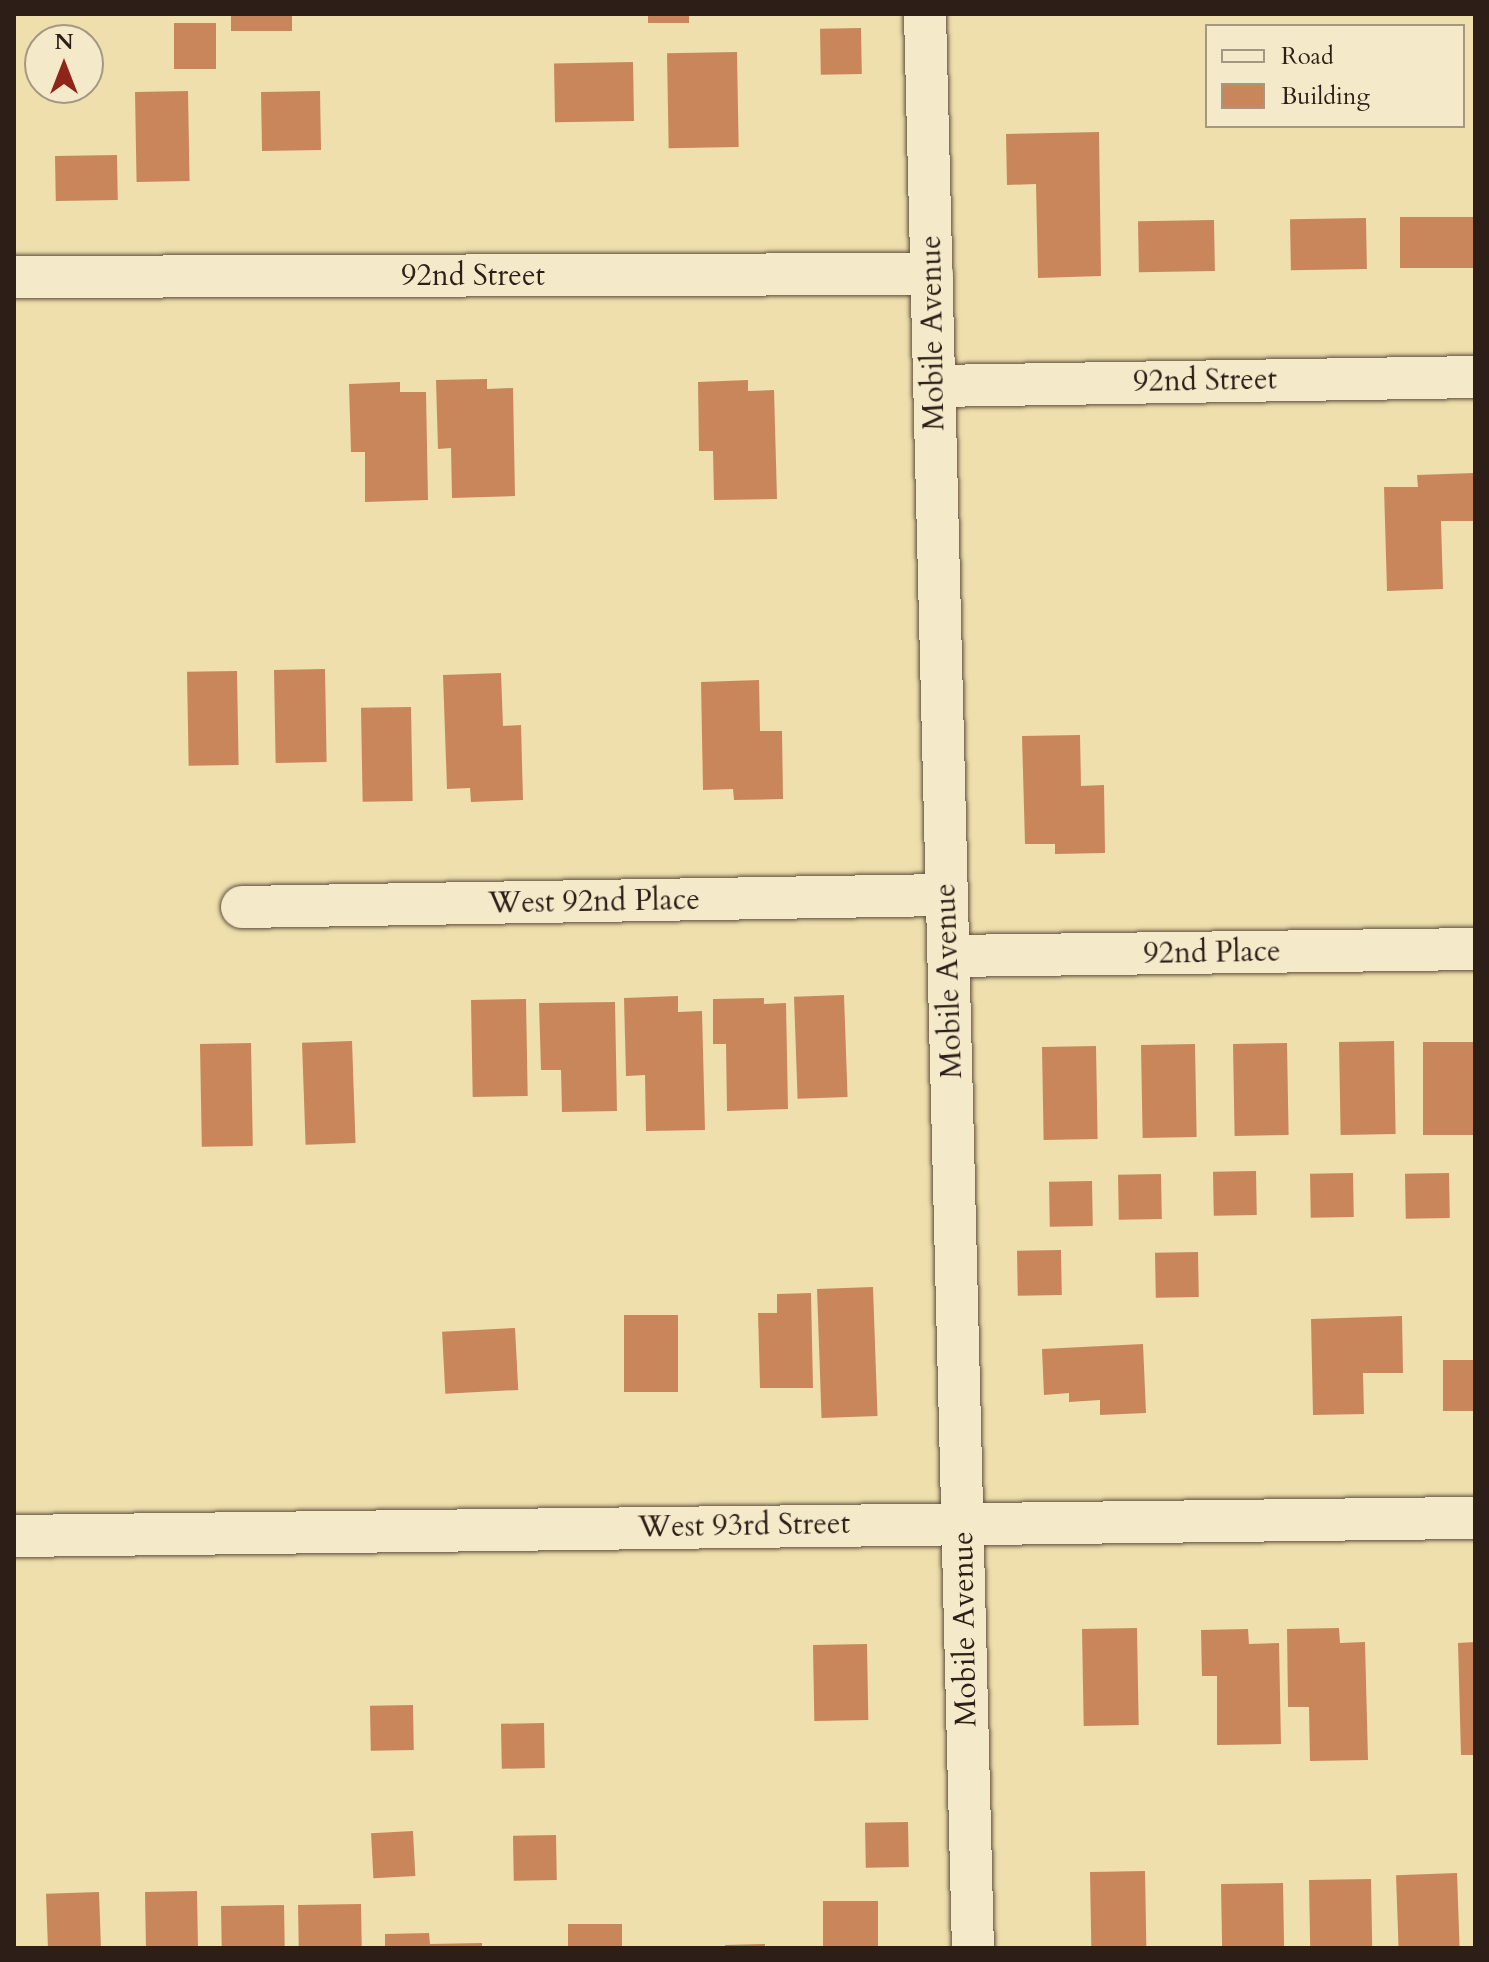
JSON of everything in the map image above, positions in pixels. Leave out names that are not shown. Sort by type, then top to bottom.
[{"type":"street","name":"Mobile Avenue","points":[[925,14],[973,1948]]},
{"type":"street","name":"92nd Street","points":[[14,277],[932,274]]},
{"type":"street","name":"92nd Street","points":[[935,386],[1475,377]]},
{"type":"street","name":"West 92nd Place","points":[[242,907],[947,895]]},
{"type":"street","name":"92nd Place","points":[[949,956],[1475,949]]},
{"type":"street","name":"West 93rd Street","points":[[14,1536],[1475,1518]]},
{"type":"building","points":[[231,14],[292,14],[292,31],[231,31]]},
{"type":"building","points":[[648,14],[689,14],[689,23],[648,23]]},
{"type":"building","points":[[174,23],[216,23],[216,69],[174,69]]},
{"type":"building","points":[[861,28],[862,74],[821,75],[820,29]]},
{"type":"building","points":[[737,52],[739,147],[669,148],[667,53]]},
{"type":"building","points":[[633,62],[634,121],[555,122],[554,63]]},
{"type":"building","points":[[188,91],[190,181],[137,182],[135,92]]},
{"type":"building","points":[[320,91],[321,150],[262,151],[261,92]]},
{"type":"building","points":[[1099,132],[1101,276],[1038,278],[1036,184],[1007,185],[1006,134]]},
{"type":"building","points":[[117,155],[118,200],[56,201],[55,156]]},
{"type":"building","points":[[1400,217],[1475,217],[1475,268],[1400,268]]},
{"type":"building","points":[[1366,218],[1367,269],[1291,270],[1290,219]]},
{"type":"building","points":[[1214,220],[1215,271],[1139,272],[1138,221]]},
{"type":"building","points":[[487,379],[487,389],[513,388],[515,496],[452,498],[451,448],[438,449],[436,380]]},
{"type":"building","points":[[748,380],[748,391],[774,390],[777,499],[714,500],[713,451],[699,451],[698,382]]},
{"type":"building","points":[[400,382],[400,392],[426,392],[428,500],[365,502],[365,452],[351,452],[349,384]]},
{"type":"building","points":[[1474,473],[1475,521],[1441,521],[1443,589],[1387,591],[1384,487],[1418,487],[1417,475]]},
{"type":"building","points":[[325,669],[327,762],[276,763],[274,670]]},
{"type":"building","points":[[237,671],[239,765],[189,766],[187,672]]},
{"type":"building","points":[[501,673],[503,726],[521,725],[523,800],[471,802],[470,788],[447,789],[443,675]]},
{"type":"building","points":[[759,680],[760,731],[782,731],[783,799],[734,800],[733,789],[703,790],[701,682]]},
{"type":"building","points":[[411,707],[413,801],[363,802],[361,708]]},
{"type":"building","points":[[1080,735],[1081,786],[1104,785],[1105,853],[1055,854],[1055,844],[1025,844],[1022,736]]},
{"type":"building","points":[[844,995],[848,1097],[798,1099],[794,997]]},
{"type":"building","points":[[678,996],[678,1012],[702,1011],[705,1130],[646,1131],[645,1075],[626,1076],[624,998]]},
{"type":"building","points":[[764,998],[764,1004],[786,1003],[788,1109],[727,1111],[726,1044],[713,1044],[713,999]]},
{"type":"building","points":[[526,999],[528,1096],[473,1097],[471,1000]]},
{"type":"building","points":[[615,1002],[617,1111],[562,1112],[561,1070],[541,1070],[539,1003]]},
{"type":"building","points":[[352,1041],[356,1143],[306,1145],[302,1043]]},
{"type":"building","points":[[1394,1041],[1396,1134],[1341,1135],[1339,1042]]},
{"type":"building","points":[[1423,1042],[1475,1042],[1475,1135],[1423,1135]]},
{"type":"building","points":[[251,1043],[253,1146],[202,1147],[200,1044]]},
{"type":"building","points":[[1287,1043],[1289,1135],[1235,1136],[1233,1044]]},
{"type":"building","points":[[1195,1044],[1197,1137],[1143,1138],[1141,1045]]},
{"type":"building","points":[[1096,1046],[1098,1139],[1044,1140],[1042,1047]]},
{"type":"building","points":[[1256,1171],[1257,1215],[1214,1216],[1213,1172]]},
{"type":"building","points":[[1353,1173],[1354,1217],[1311,1218],[1310,1174]]},
{"type":"building","points":[[1449,1173],[1450,1218],[1406,1219],[1405,1174]]},
{"type":"building","points":[[1161,1174],[1162,1219],[1119,1220],[1118,1175]]},
{"type":"building","points":[[1092,1181],[1093,1226],[1050,1227],[1049,1182]]},
{"type":"building","points":[[1061,1250],[1062,1295],[1018,1296],[1017,1251]]},
{"type":"building","points":[[1198,1252],[1199,1297],[1156,1298],[1155,1253]]},
{"type":"building","points":[[873,1287],[878,1416],[822,1418],[817,1289]]},
{"type":"building","points":[[811,1293],[813,1388],[760,1388],[758,1313],[777,1313],[777,1294]]},
{"type":"building","points":[[624,1315],[678,1315],[678,1392],[624,1392]]},
{"type":"building","points":[[1402,1316],[1403,1373],[1363,1373],[1364,1414],[1313,1415],[1311,1319]]},
{"type":"building","points":[[515,1328],[518,1390],[445,1394],[442,1332]]},
{"type":"building","points":[[1143,1344],[1146,1413],[1100,1415],[1100,1400],[1069,1402],[1069,1393],[1044,1395],[1042,1349]]},
{"type":"building","points":[[1443,1360],[1475,1360],[1475,1411],[1443,1411]]},
{"type":"building","points":[[1137,1628],[1139,1725],[1084,1726],[1082,1629]]},
{"type":"building","points":[[1339,1628],[1340,1643],[1365,1642],[1368,1760],[1310,1761],[1309,1707],[1288,1707],[1287,1629]]},
{"type":"building","points":[[1248,1629],[1249,1644],[1279,1643],[1281,1744],[1217,1745],[1217,1676],[1202,1676],[1201,1630]]},
{"type":"building","points":[[1475,1642],[1475,1755],[1461,1755],[1458,1643]]},
{"type":"building","points":[[867,1644],[868,1720],[814,1721],[813,1645]]},
{"type":"building","points":[[413,1705],[414,1750],[371,1751],[370,1706]]},
{"type":"building","points":[[544,1723],[545,1768],[502,1769],[501,1724]]},
{"type":"building","points":[[908,1822],[909,1867],[866,1868],[865,1823]]},
{"type":"building","points":[[413,1831],[415,1876],[373,1878],[371,1833]]},
{"type":"building","points":[[556,1835],[557,1880],[514,1881],[513,1836]]},
{"type":"building","points":[[1145,1871],[1146,1948],[1091,1948],[1090,1872]]},
{"type":"building","points":[[1457,1873],[1460,1948],[1399,1948],[1396,1875]]},
{"type":"building","points":[[1371,1879],[1372,1948],[1310,1948],[1309,1880]]},
{"type":"building","points":[[1283,1883],[1284,1948],[1222,1948],[1221,1884]]},
{"type":"building","points":[[197,1891],[198,1948],[146,1948],[145,1892]]},
{"type":"building","points":[[99,1892],[101,1948],[48,1948],[46,1894]]},
{"type":"building","points":[[823,1901],[878,1901],[878,1948],[823,1948]]},
{"type":"building","points":[[361,1904],[362,1948],[299,1948],[298,1905]]},
{"type":"building","points":[[284,1905],[285,1948],[222,1948],[221,1906]]},
{"type":"building","points":[[568,1924],[622,1924],[622,1948],[568,1948]]},
{"type":"building","points":[[429,1933],[430,1944],[482,1943],[482,1948],[385,1948],[385,1934]]},
{"type":"building","points":[[765,1944],[765,1948],[725,1948],[725,1945]]}]
